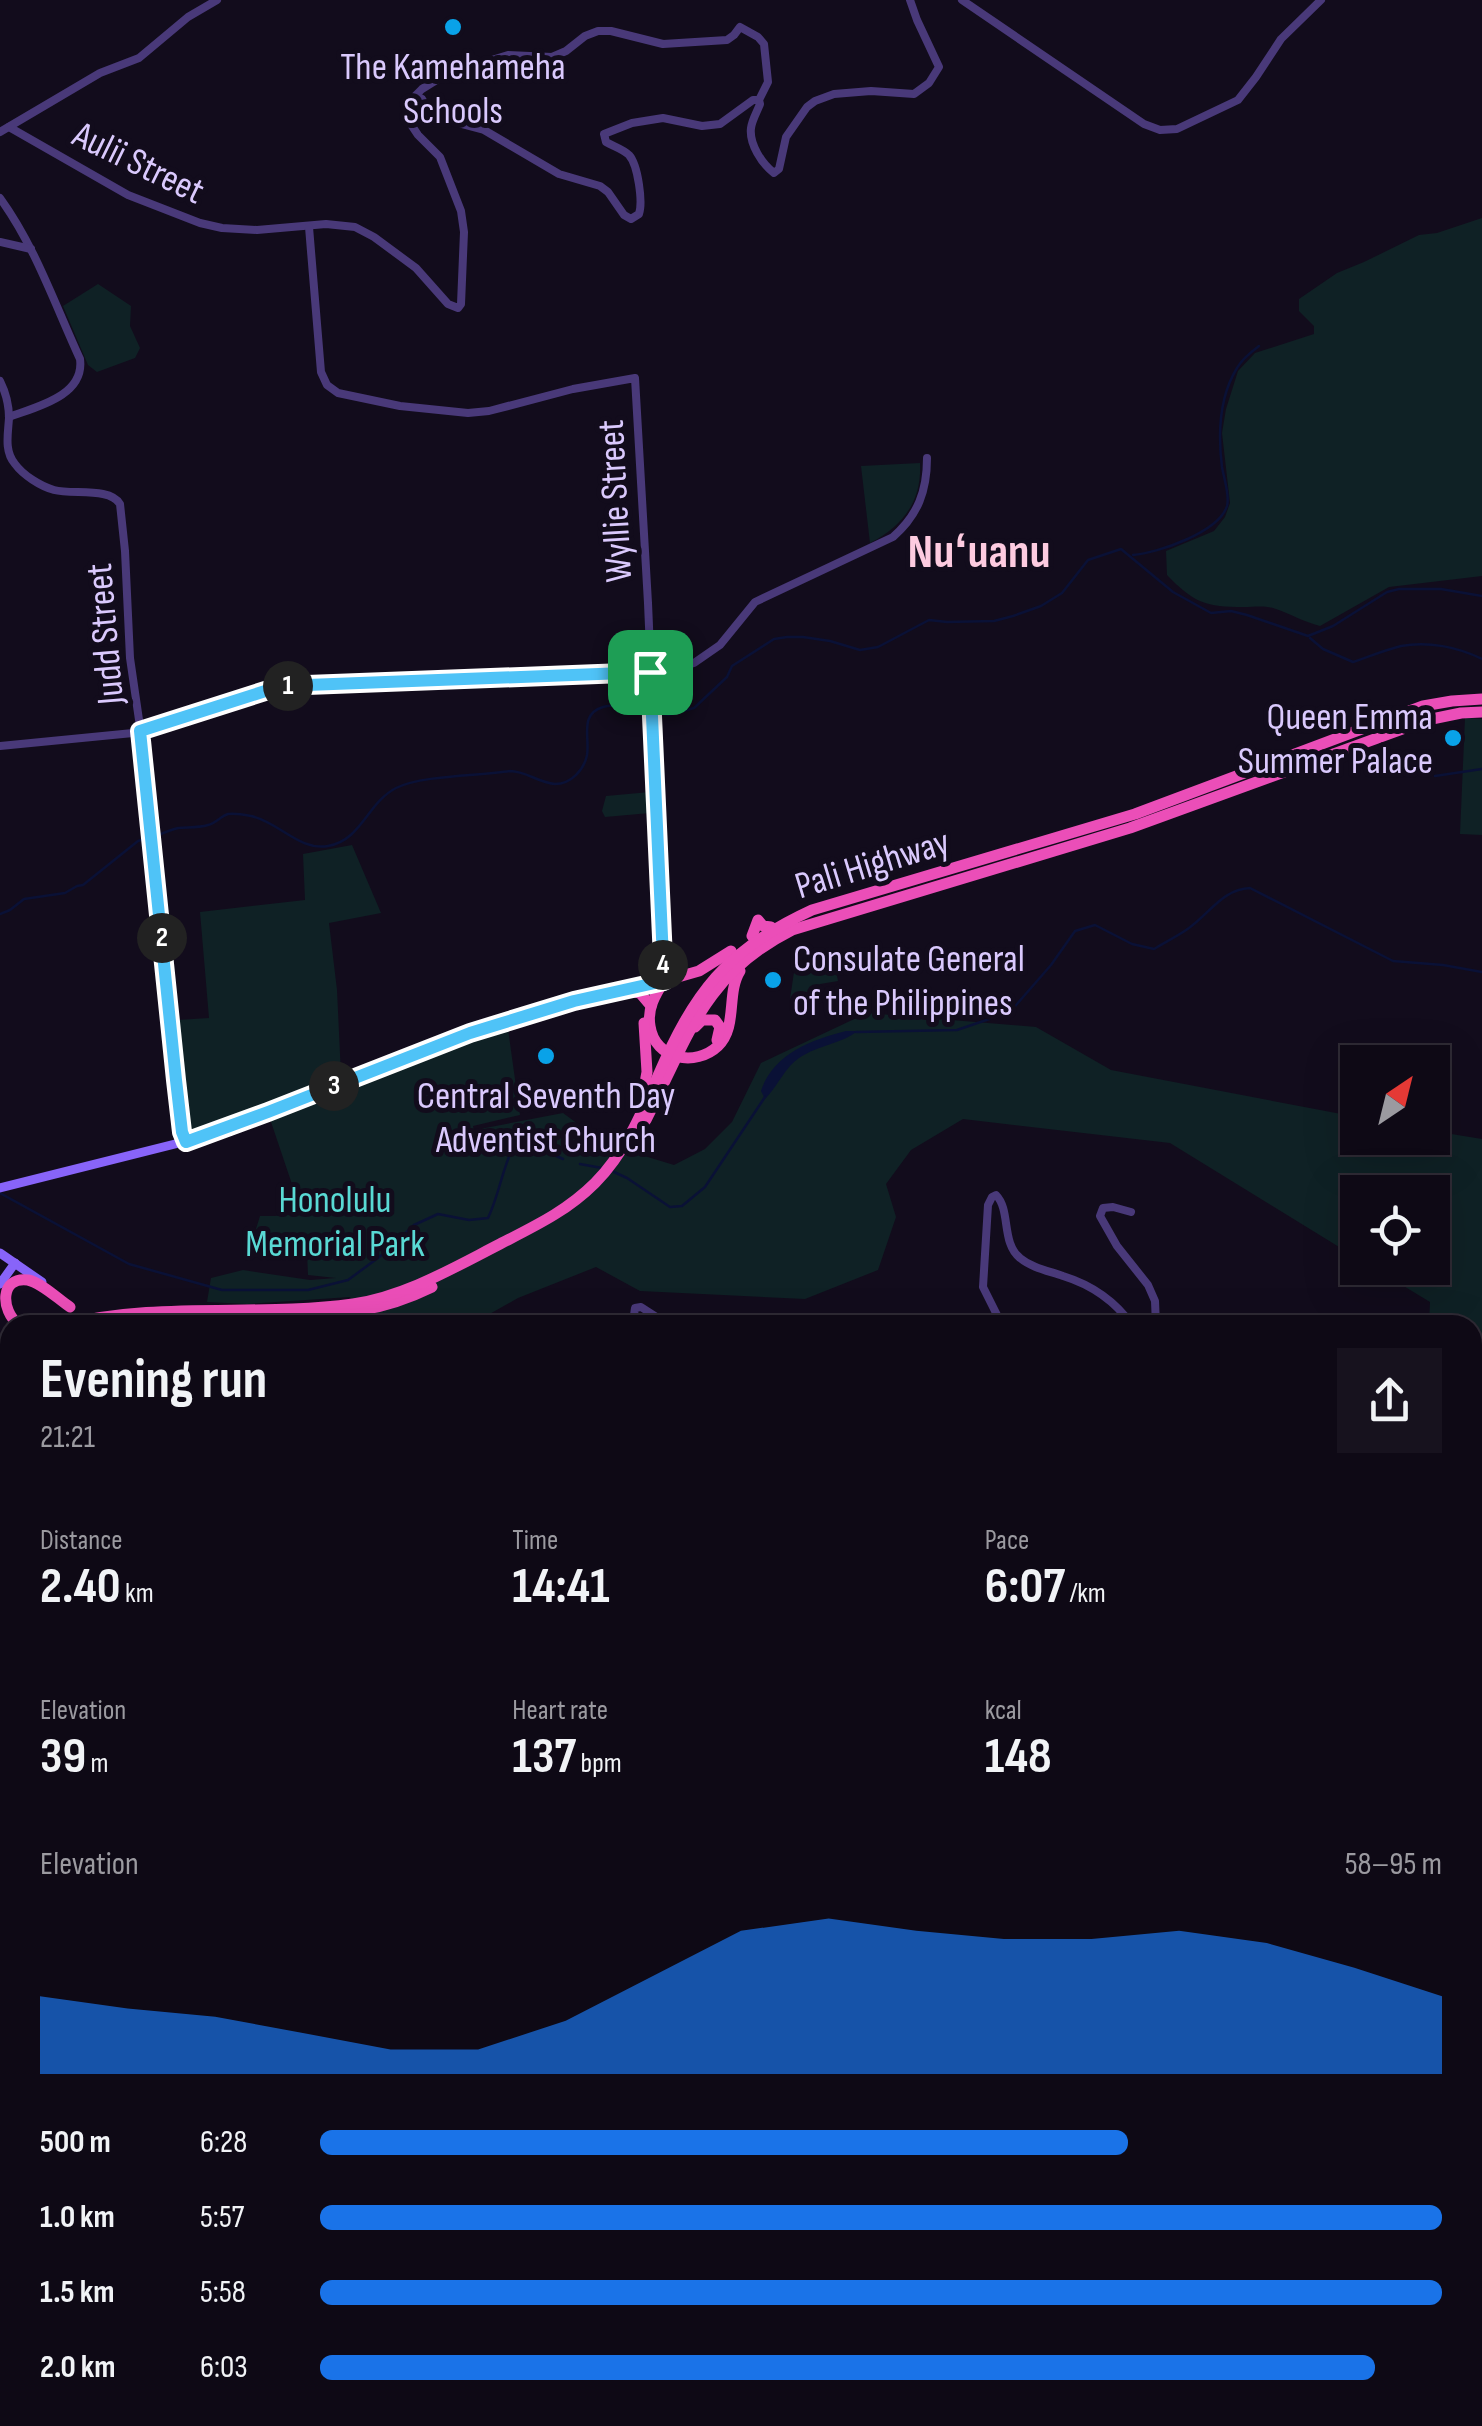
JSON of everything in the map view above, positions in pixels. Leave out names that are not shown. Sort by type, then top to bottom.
[{"type":"highway","name":"Pali Highway","points":[[622,1156],[682,1024],[700,994],[718,972],[775,926],[812,910],[1147,810],[1423,706],[1482,699]]},
{"type":"highway","name":"Pali Highway","points":[[305,1315],[354,1313],[407,1299],[552,1225],[583,1203],[642,1128],[690,1026],[708,1001],[740,964],[781,936],[813,922],[1130,828],[1414,724],[1482,712]]},
{"type":"highway","points":[[622,1156],[646,1084],[644,1017],[664,981],[716,963],[752,936],[775,926]]},
{"type":"highway","points":[[624,990],[640,993],[651,1006],[652,1035],[665,1047],[690,1056],[708,1054],[724,1040],[735,979],[759,948]]},
{"type":"highway","points":[[664,981],[654,1022],[665,1047]]},
{"type":"highway","points":[[674,1060],[699,1022],[711,1018],[719,1023],[720,1035],[712,1045],[690,1056]]},
{"type":"highway","name":"Pali Highway","points":[[201,1315],[329,1306],[378,1299],[412,1288],[550,1220],[606,1176]]},
{"type":"highway","points":[[7,1315],[3,1299],[8,1289],[21,1280],[32,1282],[70,1308]]},
{"type":"main road","points":[[2,1188],[186,1142],[470,1033],[574,1001],[664,981]]},
{"type":"main road","points":[[0,1253],[58,1293],[73,1315]]},
{"type":"main road","points":[[0,1284],[15,1263]]},
{"type":"street","points":[[0,132],[100,73],[139,58],[188,16],[217,0]]},
{"type":"street","points":[[758,100],[720,124],[702,126],[668,118],[654,119],[604,134],[606,142],[626,152],[634,164],[642,204],[639,214],[630,219],[600,186],[554,172],[484,130],[435,117],[417,96],[422,88],[446,74],[508,55],[552,57],[598,31],[610,30],[668,44],[728,40],[740,27],[764,44],[768,82],[758,100],[751,137],[774,173],[779,169],[786,137],[815,100],[871,91],[907,94],[920,92],[929,84],[938,67],[910,0]]},
{"type":"street","points":[[962,0],[1144,124],[1166,130],[1184,128],[1238,100],[1280,38],[1322,0]]},
{"type":"street","name":"Aulii Street","points":[[10,127],[128,195],[200,223],[257,230],[316,225],[362,230],[422,273],[451,306],[460,306],[464,224],[444,165],[410,122],[410,105],[417,96]]},
{"type":"street","points":[[0,198],[30,250],[80,359],[81,369],[74,385],[48,403],[9,417]]},
{"type":"street","name":"Wyllie Street","points":[[309,227],[321,372],[327,385],[338,393],[400,406],[468,413],[635,378],[664,981]]},
{"type":"street","points":[[0,242],[30,250]]},
{"type":"street","name":"Judd Street","points":[[0,380],[9,417],[8,450],[16,467],[52,489],[107,494],[118,501],[125,550],[130,658],[186,1142]]},
{"type":"street","points":[[0,746],[140,731],[281,686],[650,672],[686,667],[725,640],[755,602],[882,544],[902,529],[916,511],[926,487],[928,458]]},
{"type":"street","points":[[996,1315],[984,1293],[982,1278],[987,1211],[994,1195],[1001,1200],[1006,1230],[1018,1257],[1096,1291],[1124,1315]]},
{"type":"street","points":[[1131,1212],[1109,1207],[1103,1208],[1100,1216],[1117,1246],[1148,1285],[1156,1315]]},
{"type":"street","points":[[634,1315],[635,1308],[642,1307],[654,1315]]},
{"type":"green space","points":[[1482,218],[1482,576],[1389,587],[1320,626],[1272,608],[1201,602],[1185,592],[1167,575],[1166,551],[1214,531],[1225,517],[1230,503],[1222,433],[1238,371],[1255,353],[1314,334],[1314,326],[1299,311],[1299,299],[1337,273],[1419,235]]},
{"type":"green space","points":[[98,284],[131,306],[130,326],[140,348],[135,358],[97,372],[88,365],[63,306]]},
{"type":"green space","points":[[920,463],[918,489],[908,511],[892,529],[870,543],[861,466]]},
{"type":"green space","points":[[1465,718],[1482,719],[1482,835],[1460,834]]},
{"type":"green space","points":[[650,792],[650,813],[605,817],[602,811],[606,796]]},
{"type":"green space","points":[[352,845],[381,913],[329,923],[341,1075],[198,1132],[185,1126],[177,1020],[209,1018],[200,912],[305,900],[303,854]]},
{"type":"green space","points":[[817,968],[819,976],[836,971],[838,981],[820,984],[821,989],[790,999],[794,972]]},
{"type":"green space","name":"Honolulu Memorial Park","points":[[867,1013],[1036,1027],[1111,1070],[1340,1114],[1340,1155],[1450,1155],[1450,1134],[1482,1139],[1482,1315],[1429,1315],[1430,1302],[1402,1285],[1450,1285],[1450,1175],[1340,1175],[1340,1248],[1170,1143],[963,1119],[911,1150],[886,1184],[896,1217],[878,1270],[805,1299],[640,1291],[596,1267],[518,1298],[488,1315],[357,1315],[350,1297],[247,1304],[207,1302],[211,1278],[243,1270],[310,1280],[336,1278],[308,1275],[307,1253],[265,1247],[256,1229],[260,1216],[286,1214],[299,1205],[268,1113],[338,1090],[343,1094],[433,1054],[508,1029],[520,1115],[473,1126],[477,1148],[480,1129],[563,1113],[605,1144],[674,1165],[705,1149],[732,1122],[761,1063]]},
{"type":"shaded area","points":[[858,1031],[798,1059],[765,1099],[761,1091],[767,1078],[784,1058],[807,1044]]},
{"type":"waterway","points":[[1133,555],[1186,540],[1222,515],[1228,502],[1220,442],[1223,404],[1237,368],[1259,346]]},
{"type":"waterway","points":[[658,713],[668,715],[694,708],[727,677],[732,666],[774,639],[803,637],[860,650],[878,647],[929,620],[994,621],[1041,606],[1062,593],[1088,560],[1121,549],[1173,592],[1211,613],[1231,611],[1308,636],[1399,589],[1441,589],[1482,596]]},
{"type":"waterway","points":[[1310,638],[1323,649],[1353,662],[1401,646],[1422,644],[1453,648],[1482,659]]},
{"type":"waterway","points":[[156,836],[178,828],[208,825],[225,815],[236,814],[261,819],[308,844],[328,846],[349,837],[386,795],[407,784],[510,771],[549,783],[566,782],[580,771],[585,761],[588,721],[596,710],[614,706],[650,712]]},
{"type":"waterway","points":[[1435,776],[1482,769]]},
{"type":"waterway","points":[[0,914],[24,899],[65,893],[83,885],[138,841],[148,838]]},
{"type":"waterway","points":[[856,1032],[957,1030],[1010,1012],[1075,931],[1095,925],[1132,944],[1154,949],[1189,928],[1224,897],[1250,888],[1393,961],[1482,972]]},
{"type":"waterway","points":[[614,1172],[670,1207],[682,1206],[705,1187],[765,1097]]},
{"type":"waterway","points":[[0,1193],[129,1264],[222,1290],[308,1290],[348,1280],[414,1225],[438,1214],[469,1220],[488,1218],[513,1147],[528,1143],[563,1159]]},
{"type":"waterway","points":[[580,1164],[602,1168]]},
{"type":"place","name":"The Kamehameha Schools","points":[[453,27]]},
{"type":"place","name":"Queen Emma Summer Palace","points":[[1453,738]]},
{"type":"place","name":"Consulate General of the Philippines","points":[[773,980]]},
{"type":"place","name":"Central Seventh Day Adventist Church","points":[[546,1056]]},
{"type":"district","name":"Nuʻuanu","points":[[979,550]]},
{"type":"route","points":[[650,672],[664,981],[574,1001],[431,1046],[186,1142],[176,1080],[140,731],[281,686],[650,672]]}]
